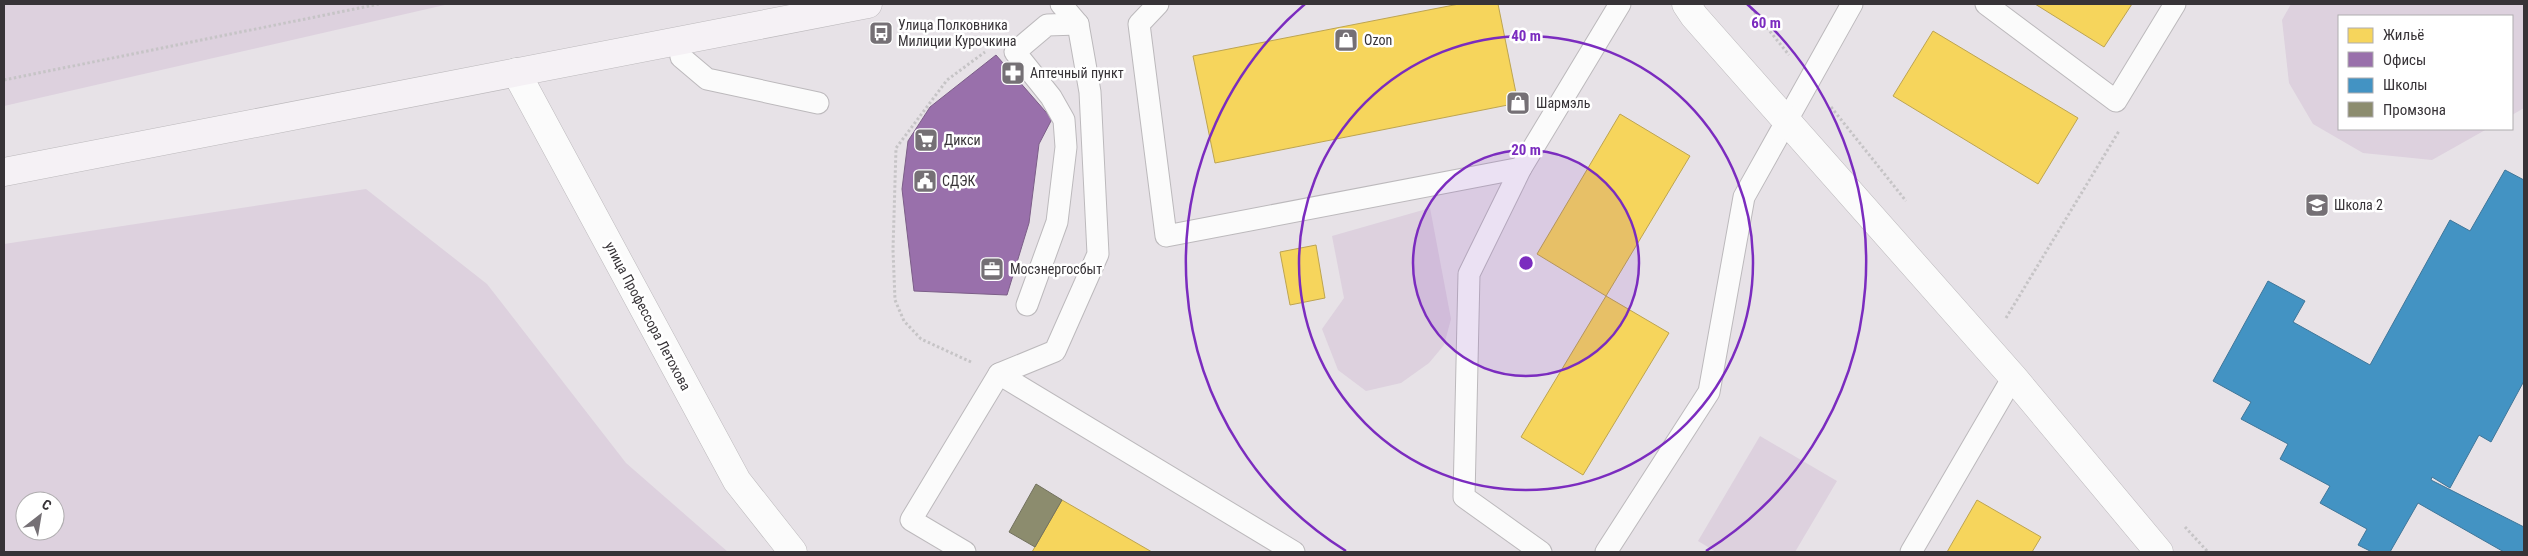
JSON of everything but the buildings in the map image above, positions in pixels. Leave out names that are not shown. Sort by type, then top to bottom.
[{"type":"street","points":[[4,172],[868,4]]},
{"type":"street","points":[[1686,4],[1694,16],[2013,377],[2149,548]]},
{"type":"street","name":"улица Профессора Летохова","points":[[516,72],[737,481],[793,552]]},
{"type":"lane","points":[[965,552],[911,520],[999,374],[1055,351],[1098,254],[1090,92],[1078,24],[1062,4]]},
{"type":"lane","points":[[1158,4],[1138,24],[1166,236],[1521,168]]},
{"type":"lane","points":[[1541,552],[1464,497],[1468,274],[1521,168],[1620,4]]},
{"type":"lane","points":[[1606,552],[1709,392],[1744,197],[1852,4]]},
{"type":"lane","points":[[1986,4],[2116,101],[2175,4]]},
{"type":"lane","points":[[1027,305],[1057,222],[1066,147],[1064,120],[1051,97],[1015,52],[1048,25],[1078,24]]},
{"type":"lane","points":[[679,41],[681,57],[707,79],[818,103]]},
{"type":"lane","points":[[999,374],[1294,552]]},
{"type":"lane","points":[[1910,552],[2013,377]]},
{"type":"path","points":[[4,80],[379,4]]},
{"type":"path","points":[[1748,4],[1912,209]]},
{"type":"path","points":[[993,47],[947,80],[896,148],[893,250],[895,300],[904,320],[921,339],[999,374]]},
{"type":"path","points":[[2004,323],[2120,130]]},
{"type":"path","points":[[2182,524],[2208,552]]},
{"type":"shaded area","points":[[4,4],[449,4],[4,106]]},
{"type":"shaded area","points":[[2291,4],[2524,4],[2524,108],[2513,114],[2513,15],[2338,15],[2338,130],[2485,130],[2432,160],[2363,153],[2313,124],[2289,83],[2282,20]]},
{"type":"shaded area","points":[[366,189],[487,284],[626,463],[728,552],[4,552],[4,244]]},
{"type":"shaded area","points":[[1430,208],[1451,319],[1444,345],[1429,363],[1401,383],[1366,391],[1338,370],[1322,329],[1344,298],[1332,236]]},
{"type":"shaded area","points":[[1760,436],[1837,481],[1795,552],[1716,552],[1698,541]]},
{"type":"place","name":"Улица Полковника Милиции Курочкина","points":[[881,33]]},
{"type":"place","name":"Ozon","points":[[1346,40]]},
{"type":"place","name":"Аптечный пункт","points":[[1013,73]]},
{"type":"place","name":"Шармэль","points":[[1518,103]]},
{"type":"place","name":"Дикси","points":[[926,140]]},
{"type":"place","name":"СДЭК","points":[[925,181]]},
{"type":"place","name":"Школа 2","points":[[2317,205]]},
{"type":"place","name":"Мосэнергосбыт","points":[[992,269]]}]
